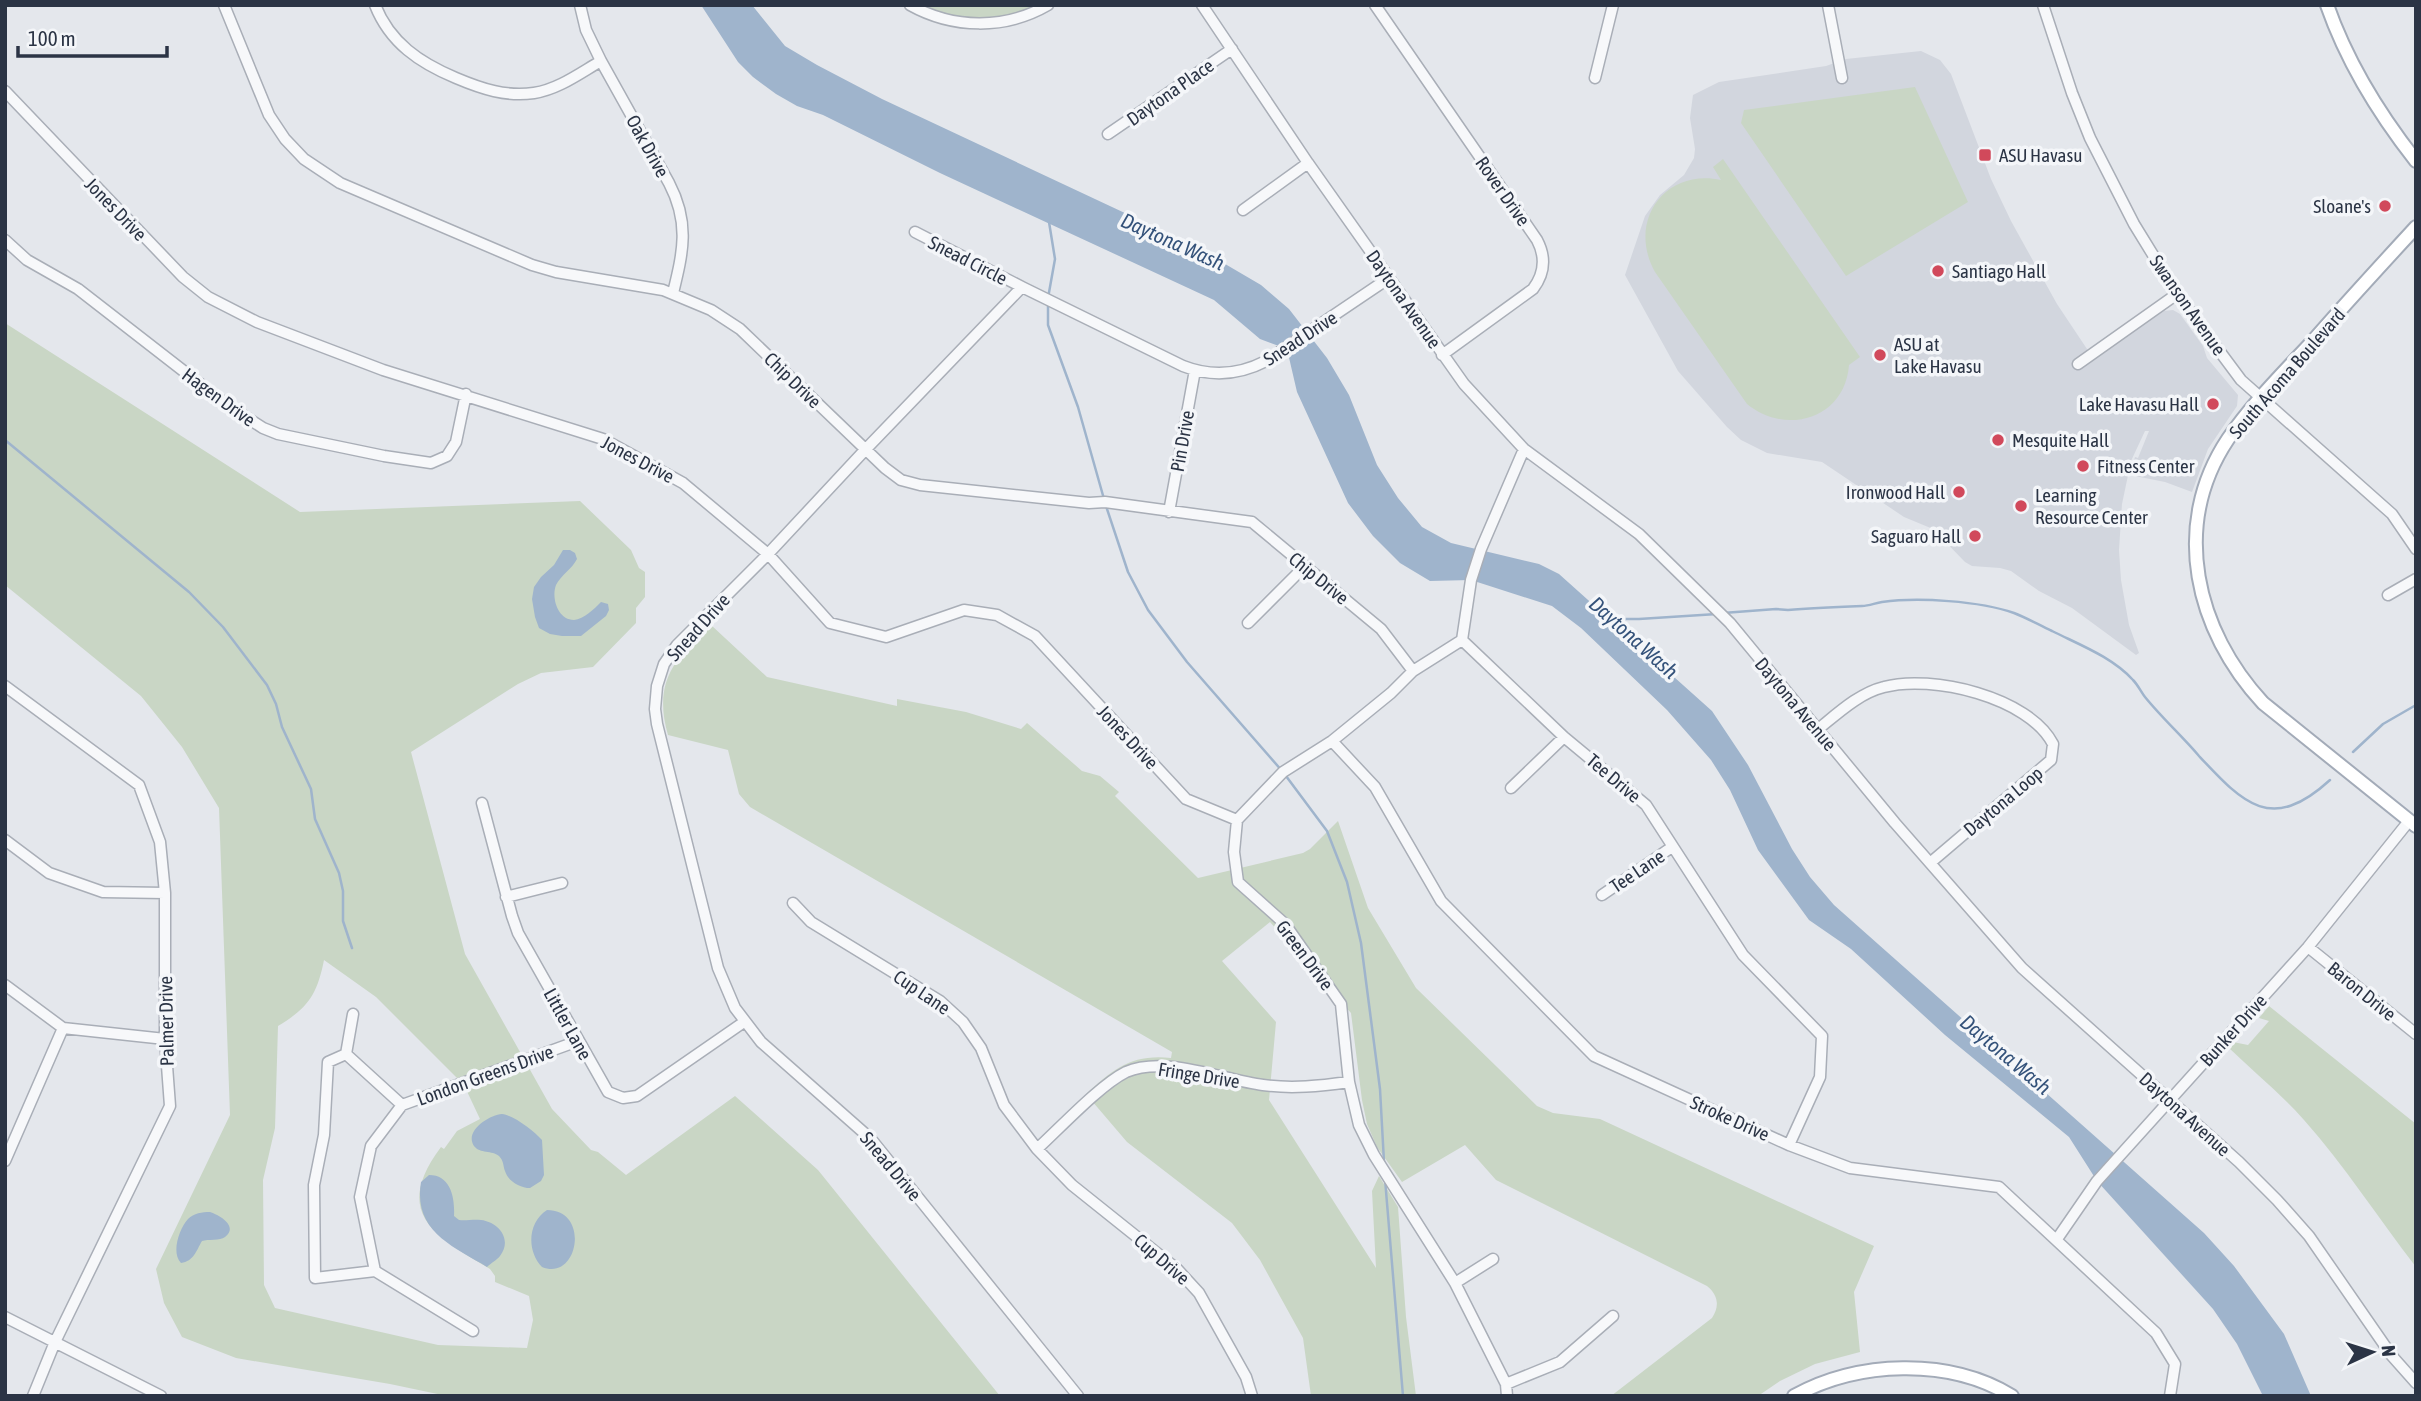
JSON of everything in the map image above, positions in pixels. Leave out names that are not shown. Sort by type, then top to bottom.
[{"type":"main road","points":[[2327,5],[2349,57],[2374,103],[2416,161]]},
{"type":"main road","name":"South Acoma Boulevard","points":[[2413,823],[2263,703],[2242,681],[2225,655],[2209,621],[2199,586],[2196,551],[2197,524],[2203,499],[2213,469],[2228,440],[2260,398],[2416,227]]},
{"type":"main road","points":[[1794,1396],[1833,1378],[1889,1368],[1928,1369],[1966,1377],[2012,1396]]},
{"type":"street","name":"Chip Drive","points":[[224,5],[269,115],[294,149],[327,176],[531,265],[673,293],[711,310],[740,329],[892,475],[915,485],[1089,503],[1105,502],[1252,522],[1381,629],[1413,671]]},
{"type":"street","points":[[375,5],[388,30],[416,58],[432,68],[487,91],[514,94],[541,91],[558,86],[601,61]]},
{"type":"street","name":"Oak Drive","points":[[580,5],[584,24],[601,61],[679,206],[684,239],[673,293]]},
{"type":"street","points":[[909,5],[943,19],[978,24],[1013,20],[1048,5]]},
{"type":"street","name":"Daytona Avenue","points":[[1202,5],[1308,163],[1464,384],[1524,449],[1639,534],[1730,623],[1817,730],[2022,968],[2239,1162],[2296,1221],[2392,1356],[2416,1383]]},
{"type":"street","name":"Rover Drive","points":[[1376,5],[1535,236],[1542,253],[1541,277],[1528,294],[1442,355]]},
{"type":"street","points":[[1595,78],[1613,5]]},
{"type":"street","points":[[1828,5],[1842,78]]},
{"type":"street","name":"Swanson Avenue","points":[[2043,5],[2063,70],[2090,138],[2134,224],[2177,294],[2241,380],[2392,514],[2416,549]]},
{"type":"street","name":"Daytona Place","points":[[1108,134],[1232,49]]},
{"type":"street","name":"Jones Drive","points":[[5,92],[173,268],[208,297],[257,323],[383,370],[603,439],[683,483],[768,554],[830,623],[886,637],[964,610],[997,615],[1035,636],[1186,799],[1237,820]]},
{"type":"street","points":[[1243,210],[1308,163]]},
{"type":"street","name":"Snead Circle","points":[[915,232],[1021,287]]},
{"type":"street","name":"Hagen Drive","points":[[5,240],[27,260],[78,289],[226,404],[263,428],[278,434],[405,461],[431,463],[447,456],[456,442],[466,394]]},
{"type":"street","name":"Snead Drive","points":[[1078,1396],[871,1139],[771,1052],[744,1022],[728,995],[718,968],[657,724],[655,701],[659,678],[672,651],[768,554],[1021,287],[1176,363],[1195,370],[1229,373],[1259,365],[1287,349],[1389,278]]},
{"type":"street","points":[[2078,364],[2177,294]]},
{"type":"street","name":"Pin Drive","points":[[1169,512],[1195,370]]},
{"type":"street","points":[[1237,820],[1283,772],[1332,741],[1391,693],[1413,671],[1462,640],[1471,580],[1481,549],[1524,449]]},
{"type":"street","points":[[1248,623],[1304,567]]},
{"type":"street","points":[[2388,595],[2416,579]]},
{"type":"street","name":"Tee Drive","points":[[1462,640],[1564,737],[1646,805],[1743,956],[1822,1036],[1820,1077],[1789,1145]]},
{"type":"street","name":"Daytona Loop","points":[[1817,730],[1871,691],[1885,686],[1911,684],[1991,696],[2015,708],[2042,728],[2053,744],[2051,760],[1930,863]]},
{"type":"street","name":"Palmer Drive","points":[[5,686],[139,785],[160,842],[164,893],[165,1039],[170,1106],[55,1342],[33,1396]]},
{"type":"street","points":[[1511,788],[1564,737]]},
{"type":"street","name":"Stroke Drive","points":[[1332,741],[1375,787],[1441,901],[1594,1056],[1789,1145],[1850,1168],[1999,1187],[2156,1333],[2175,1364],[2170,1396]]},
{"type":"street","name":"Littler Lane","points":[[482,803],[518,933],[605,1089],[614,1096],[628,1098],[641,1094],[744,1022]]},
{"type":"street","name":"Green Drive","points":[[1237,820],[1234,852],[1238,883],[1285,924],[1341,1004],[1349,1082],[1359,1125],[1374,1154],[1455,1283],[1506,1384],[1507,1396]]},
{"type":"street","name":"Bunker Drive","points":[[2057,1239],[2097,1181],[2308,947],[2413,823]]},
{"type":"street","points":[[5,840],[49,873],[103,892],[164,893]]},
{"type":"street","name":"Tee Lane","points":[[1602,895],[1672,847]]},
{"type":"street","points":[[506,897],[562,883]]},
{"type":"street","name":"Cup Lane","points":[[793,903],[811,922],[940,1001],[956,1014],[981,1048],[1012,1118],[1037,1149]]},
{"type":"street","name":"Baron Drive","points":[[2308,947],[2416,1034]]},
{"type":"street","points":[[5,985],[63,1028],[165,1039]]},
{"type":"street","points":[[346,1054],[353,1014]]},
{"type":"street","points":[[5,1161],[63,1028]]},
{"type":"street","name":"London Greens Drive","points":[[375,1271],[360,1197],[372,1146],[402,1105],[578,1041]]},
{"type":"street","points":[[346,1054],[402,1105]]},
{"type":"street","points":[[346,1054],[328,1062],[324,1135],[314,1185],[315,1278],[375,1271],[472,1331]]},
{"type":"street","name":"Fringe Drive","points":[[1037,1149],[1110,1082],[1127,1072],[1145,1067],[1164,1066],[1278,1087],[1314,1087],[1349,1082]]},
{"type":"street","name":"Cup Drive","points":[[1037,1149],[1072,1185],[1192,1284],[1205,1301],[1244,1371],[1252,1396]]},
{"type":"street","points":[[1455,1283],[1493,1259]]},
{"type":"street","points":[[1506,1384],[1560,1362],[1613,1316]]},
{"type":"street","points":[[5,1317],[156,1395]]},
{"type":"shaded area","name":"ASU at Lake Havasu","points":[[1921,51],[1940,60],[1951,74],[1991,179],[2011,221],[2057,304],[2093,358],[2164,311],[2173,310],[2180,314],[2203,346],[2207,358],[2238,395],[2237,406],[2208,449],[2192,492],[2165,482],[2130,475],[2135,457],[2138,458],[2149,431],[2145,431],[2131,461],[2122,504],[2119,550],[2129,625],[2139,653],[2136,655],[2072,608],[2039,591],[2011,571],[1972,566],[1965,562],[1933,529],[1904,517],[1822,462],[1767,453],[1741,440],[1678,371],[1625,275],[1645,216],[1660,195],[1684,175],[1694,158],[1690,118],[1693,95],[1719,82],[1826,66],[1846,59]]},
{"type":"green space","points":[[920,5],[1039,5],[1011,15],[979,18],[948,15]]},
{"type":"green space","points":[[1915,87],[1968,202],[1846,276],[1741,123],[1744,110]]},
{"type":"green space","points":[[1723,159],[1860,357],[1849,365],[1845,383],[1837,398],[1825,410],[1811,417],[1779,419],[1762,414],[1747,404],[1655,272],[1647,253],[1645,235],[1656,203],[1668,191],[1683,182],[1701,178],[1721,180],[1713,167]]},
{"type":"green space","points":[[5,323],[300,512],[580,501],[631,550],[639,568],[645,572],[645,597],[636,608],[636,623],[593,667],[541,673],[518,684],[411,752],[465,954],[552,1109],[591,1150],[598,1152],[626,1175],[735,1096],[818,1170],[1000,1396],[447,1396],[236,1358],[182,1337],[164,1303],[156,1269],[230,1115],[219,808],[182,747],[141,696],[5,585]],"holes":[[[324,960],[376,997],[464,1085],[480,1119],[457,1131],[444,1149],[441,1147],[427,1170],[420,1190],[420,1207],[426,1221],[438,1234],[490,1269],[495,1276],[495,1282],[529,1296],[533,1320],[527,1348],[438,1345],[275,1308],[264,1285],[263,1180],[275,1128],[278,1026],[297,1013],[310,999],[318,983]]]},
{"type":"green space","points":[[711,625],[767,677],[897,706],[897,699],[966,712],[1021,729],[1027,723],[1082,771],[1100,776],[1119,792],[1115,796],[1198,878],[1303,853],[1338,821],[1368,908],[1416,988],[1537,1106],[1553,1113],[1600,1119],[1874,1246],[1854,1292],[1860,1352],[1815,1364],[1780,1381],[1758,1396],[1611,1396],[1712,1318],[1717,1305],[1714,1293],[1707,1286],[1496,1180],[1465,1145],[1402,1182],[1377,1147],[1367,1124],[1351,1013],[1270,922],[1222,961],[1276,1022],[1269,1100],[1376,1268],[1372,1191],[1379,1176],[1398,1207],[1406,1317],[1416,1396],[1311,1396],[1303,1338],[1260,1260],[1232,1223],[1127,1142],[1086,1094],[1124,1065],[1145,1058],[1171,1058],[1172,1052],[750,807],[739,794],[728,750],[668,735],[663,701],[670,673],[687,649]]},
{"type":"green space","points":[[2269,1006],[2416,1124],[2416,1267],[2304,1120],[2229,1048],[2233,1042],[2248,1045],[2269,1021],[2259,1018]]},
{"type":"water","name":"Daytona Wash","points":[[701,5],[752,5],[785,46],[817,65],[882,99],[1191,244],[1261,285],[1289,309],[1327,358],[1349,395],[1377,465],[1398,498],[1422,527],[1451,543],[1539,564],[1559,574],[1712,711],[1748,765],[1792,849],[1810,877],[1834,905],[2204,1233],[2234,1266],[2284,1334],[2311,1396],[2263,1396],[2237,1344],[2213,1309],[2097,1181],[2069,1137],[1945,1035],[1851,949],[1809,920],[1758,850],[1730,790],[1711,760],[1667,710],[1581,628],[1552,606],[1471,580],[1430,581],[1400,563],[1373,536],[1348,503],[1297,392],[1287,349],[1260,339],[1214,300],[776,94],[738,62]]},
{"type":"water","points":[[563,550],[575,553],[577,559],[556,585],[555,602],[560,612],[568,619],[574,620],[585,616],[601,602],[608,604],[606,616],[581,636],[550,634],[539,628],[535,617],[532,599],[534,587],[554,565]]},
{"type":"water","points":[[502,1114],[523,1124],[542,1140],[544,1175],[541,1181],[530,1188],[512,1181],[499,1156],[474,1146],[472,1135],[479,1125]]},
{"type":"water","points":[[429,1175],[447,1183],[454,1202],[454,1216],[459,1220],[487,1221],[502,1232],[504,1250],[487,1267],[449,1244],[429,1225],[420,1199],[421,1182]]},
{"type":"water","points":[[547,1210],[561,1213],[570,1221],[574,1232],[571,1256],[564,1264],[554,1269],[542,1267],[537,1261],[531,1238],[536,1222]]},
{"type":"water","points":[[210,1212],[229,1225],[229,1233],[223,1238],[202,1241],[192,1258],[181,1263],[176,1247],[185,1223],[195,1214]]},
{"type":"waterway","points":[[1048,298],[1055,259],[1049,222]]},
{"type":"waterway","points":[[1048,305],[1048,325],[1078,407],[1104,499]]},
{"type":"waterway","points":[[5,440],[189,592],[223,627],[267,685],[282,727],[311,789],[315,819],[339,873],[343,891],[343,921],[352,948]]},
{"type":"waterway","points":[[1106,506],[1128,572],[1148,610],[1187,662],[1283,772],[1327,831],[1347,882],[1361,943],[1380,1089],[1384,1162]]},
{"type":"waterway","points":[[1723,613],[1865,606],[1913,600],[1949,601],[2000,609],[2028,619],[2095,652],[2125,672],[2215,773],[2244,798],[2259,806],[2274,809],[2291,806],[2330,780]]},
{"type":"waterway","name":"Daytona Wash","points":[[1608,619],[1717,614]]},
{"type":"waterway","points":[[2353,752],[2383,724],[2416,705]]},
{"type":"waterway","points":[[1385,1179],[1403,1396]]},
{"type":"place","name":"ASU Havasu","points":[[1985,155]]},
{"type":"place","name":"Sloane's","points":[[2385,206]]},
{"type":"place","name":"Santiago Hall","points":[[1938,271]]},
{"type":"place","name":"ASU at Lake Havasu","points":[[1880,355]]},
{"type":"place","name":"Lake Havasu Hall","points":[[2213,404]]},
{"type":"place","name":"Mesquite Hall","points":[[1998,440]]},
{"type":"place","name":"Fitness Center","points":[[2083,466]]},
{"type":"place","name":"Ironwood Hall","points":[[1959,492]]},
{"type":"place","name":"Learning Resource Center","points":[[2021,506]]},
{"type":"place","name":"Saguaro Hall","points":[[1975,536]]}]
